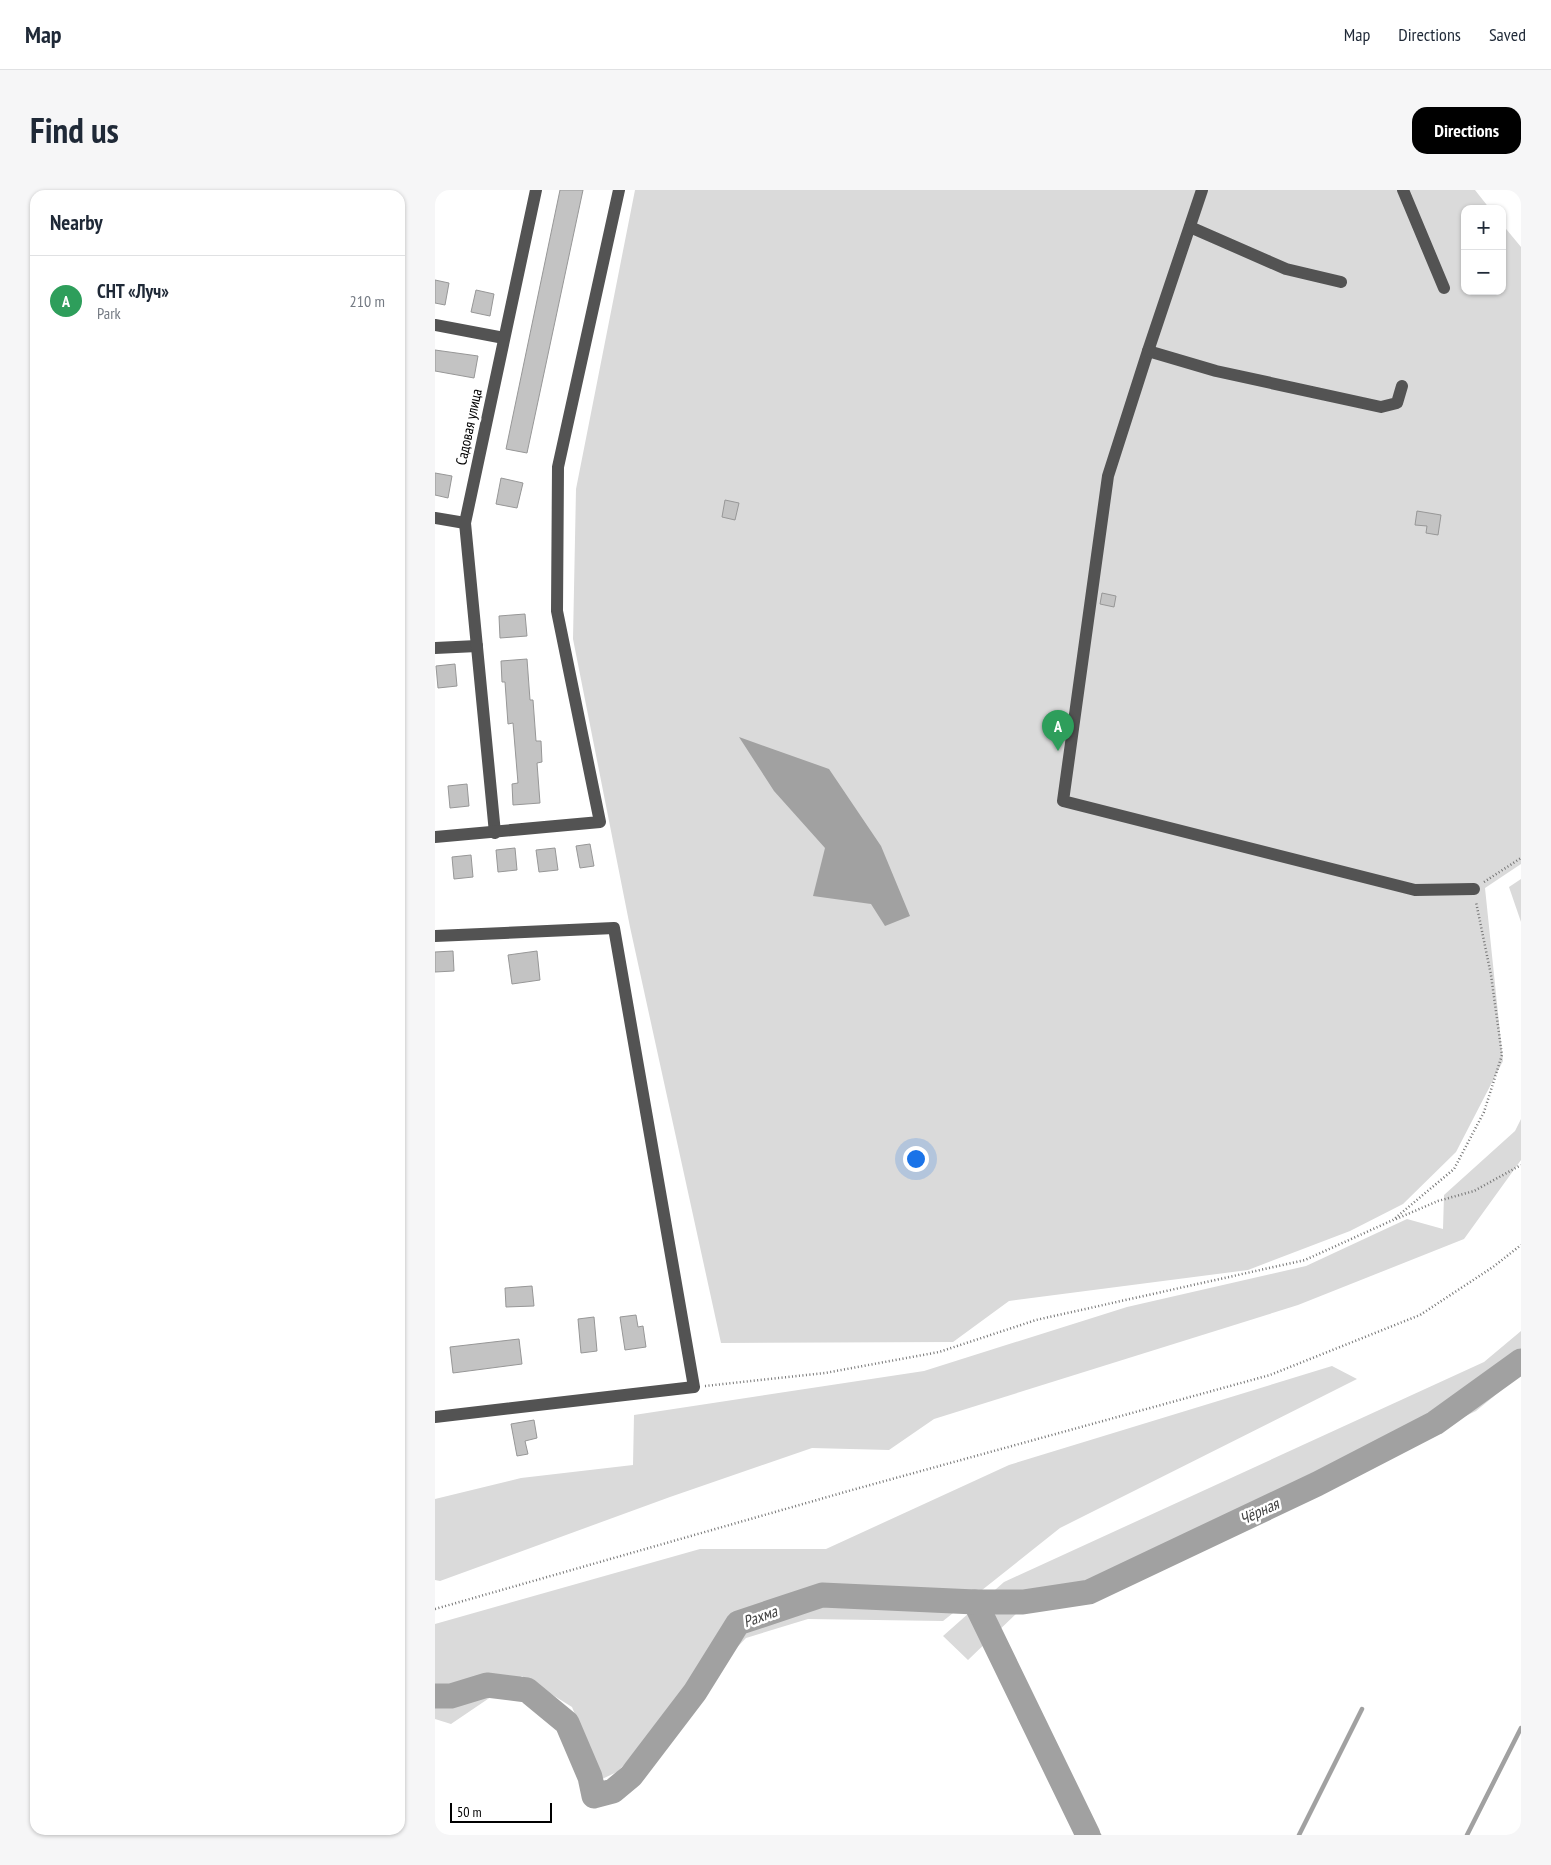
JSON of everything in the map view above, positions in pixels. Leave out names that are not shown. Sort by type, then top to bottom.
[{"type":"street","name":"Садовая улица","points":[[495,833],[465,523],[536,190]]},
{"type":"street","points":[[435,837],[600,822],[557,611],[558,466],[619,190]]},
{"type":"street","points":[[1202,190],[1108,476],[1063,801],[1415,890],[1474,890]]},
{"type":"street","points":[[1403,190],[1444,288]]},
{"type":"street","points":[[1190,227],[1286,269],[1341,282]]},
{"type":"street","points":[[435,325],[505,338]]},
{"type":"street","points":[[1148,351],[1216,371],[1381,407],[1397,403],[1402,386]]},
{"type":"street","points":[[435,518],[465,523]]},
{"type":"street","points":[[435,648],[477,646]]},
{"type":"street","points":[[435,936],[614,928],[694,1387],[435,1417]]},
{"type":"path","points":[[1393,1220],[1454,1169],[1484,1112],[1502,1055],[1491,975],[1474,890],[1521,858]]},
{"type":"path","points":[[694,1387],[825,1373],[939,1352],[1036,1320],[1305,1260],[1438,1201],[1474,1191],[1521,1166]]},
{"type":"path","points":[[435,1609],[852,1490],[1270,1375],[1420,1315],[1493,1267],[1521,1245]]},
{"type":"shaded area","points":[[635,190],[1475,190],[1487,205],[1461,205],[1461,295],[1506,295],[1506,229],[1521,247],[1521,864],[1485,888],[1503,1061],[1456,1152],[1403,1204],[1350,1231],[1248,1270],[1009,1301],[953,1342],[721,1343],[630,927],[573,639],[576,489]]},
{"type":"shaded area","points":[[739,737],[829,769],[881,846],[910,916],[885,926],[871,904],[813,896],[825,848],[774,791]]},
{"type":"shaded area","points":[[1521,879],[1521,922],[1509,887]]},
{"type":"shaded area","points":[[1521,1119],[1521,1160],[1464,1239],[1298,1305],[934,1419],[889,1450],[812,1448],[670,1497],[440,1581],[435,1580],[435,1499],[521,1478],[633,1465],[634,1415],[924,1371],[1127,1307],[1306,1266],[1407,1219],[1443,1229],[1444,1195],[1515,1131]]},
{"type":"shaded area","points":[[1521,1331],[1521,1374],[1476,1411],[1357,1468],[1019,1611],[968,1660],[943,1636],[1004,1582],[1484,1362]]},
{"type":"shaded area","points":[[1332,1366],[1357,1379],[1060,1528],[943,1621],[808,1619],[746,1638],[617,1772],[602,1779],[572,1707],[522,1676],[451,1724],[435,1719],[435,1624],[700,1549],[826,1549],[1009,1465]]},
{"type":"building","points":[[560,190],[583,190],[527,453],[506,449]]},
{"type":"building","points":[[435,280],[449,283],[445,305],[435,303]]},
{"type":"building","points":[[476,290],[494,294],[490,316],[471,312]]},
{"type":"building","points":[[435,350],[478,356],[474,378],[435,371]]},
{"type":"building","points":[[435,473],[452,476],[448,498],[435,495]]},
{"type":"building","points":[[501,478],[523,483],[517,508],[496,504]]},
{"type":"building","points":[[725,500],[739,503],[735,520],[722,517]]},
{"type":"building","points":[[1417,511],[1441,515],[1438,535],[1426,533],[1427,526],[1415,525]]},
{"type":"building","points":[[1102,593],[1116,596],[1114,607],[1100,604]]},
{"type":"building","points":[[525,614],[527,636],[500,638],[499,616]]},
{"type":"building","points":[[527,659],[536,741],[541,741],[542,762],[537,763],[540,803],[513,805],[512,784],[518,783],[513,723],[508,724],[505,682],[502,682],[501,661]]},
{"type":"building","points":[[455,664],[457,686],[438,688],[436,666]]},
{"type":"building","points":[[467,784],[469,806],[450,808],[448,786]]},
{"type":"building","points":[[590,844],[594,866],[580,868],[576,846]]},
{"type":"building","points":[[515,848],[517,870],[498,872],[496,850]]},
{"type":"building","points":[[555,848],[558,870],[539,872],[536,850]]},
{"type":"building","points":[[471,855],[473,877],[454,879],[452,857]]},
{"type":"building","points":[[453,951],[454,971],[435,972],[435,952]]},
{"type":"building","points":[[537,951],[540,980],[512,984],[508,955]]},
{"type":"building","points":[[532,1286],[534,1306],[506,1307],[505,1288]]},
{"type":"building","points":[[636,1315],[638,1327],[643,1326],[646,1347],[625,1350],[620,1317]]},
{"type":"building","points":[[594,1317],[597,1351],[581,1353],[578,1319]]},
{"type":"building","points":[[519,1339],[522,1364],[453,1373],[450,1347]]},
{"type":"building","points":[[534,1420],[537,1438],[525,1441],[528,1454],[517,1456],[511,1424]]},
{"type":"waterway","name":"Рахма","points":[[435,1696],[451,1696],[487,1685],[527,1690],[567,1723],[590,1777],[594,1796],[613,1791],[631,1776],[695,1692],[738,1623],[822,1595],[975,1602],[1023,1602],[1089,1592],[1317,1484],[1435,1423],[1521,1361]]},
{"type":"waterway","name":"Рахма","points":[[975,1602],[1088,1835]]},
{"type":"waterway","points":[[1299,1835],[1362,1709]]},
{"type":"waterway","points":[[1467,1835],[1521,1728]]},
{"type":"waterway","name":"Рахма","points":[[1079,1821],[1099,1835]]},
{"type":"place","name":"СНТ «Луч»","points":[[1058,751]]},
{"type":"water label","name":"Чёрная","points":[[1259,1511]]}]
